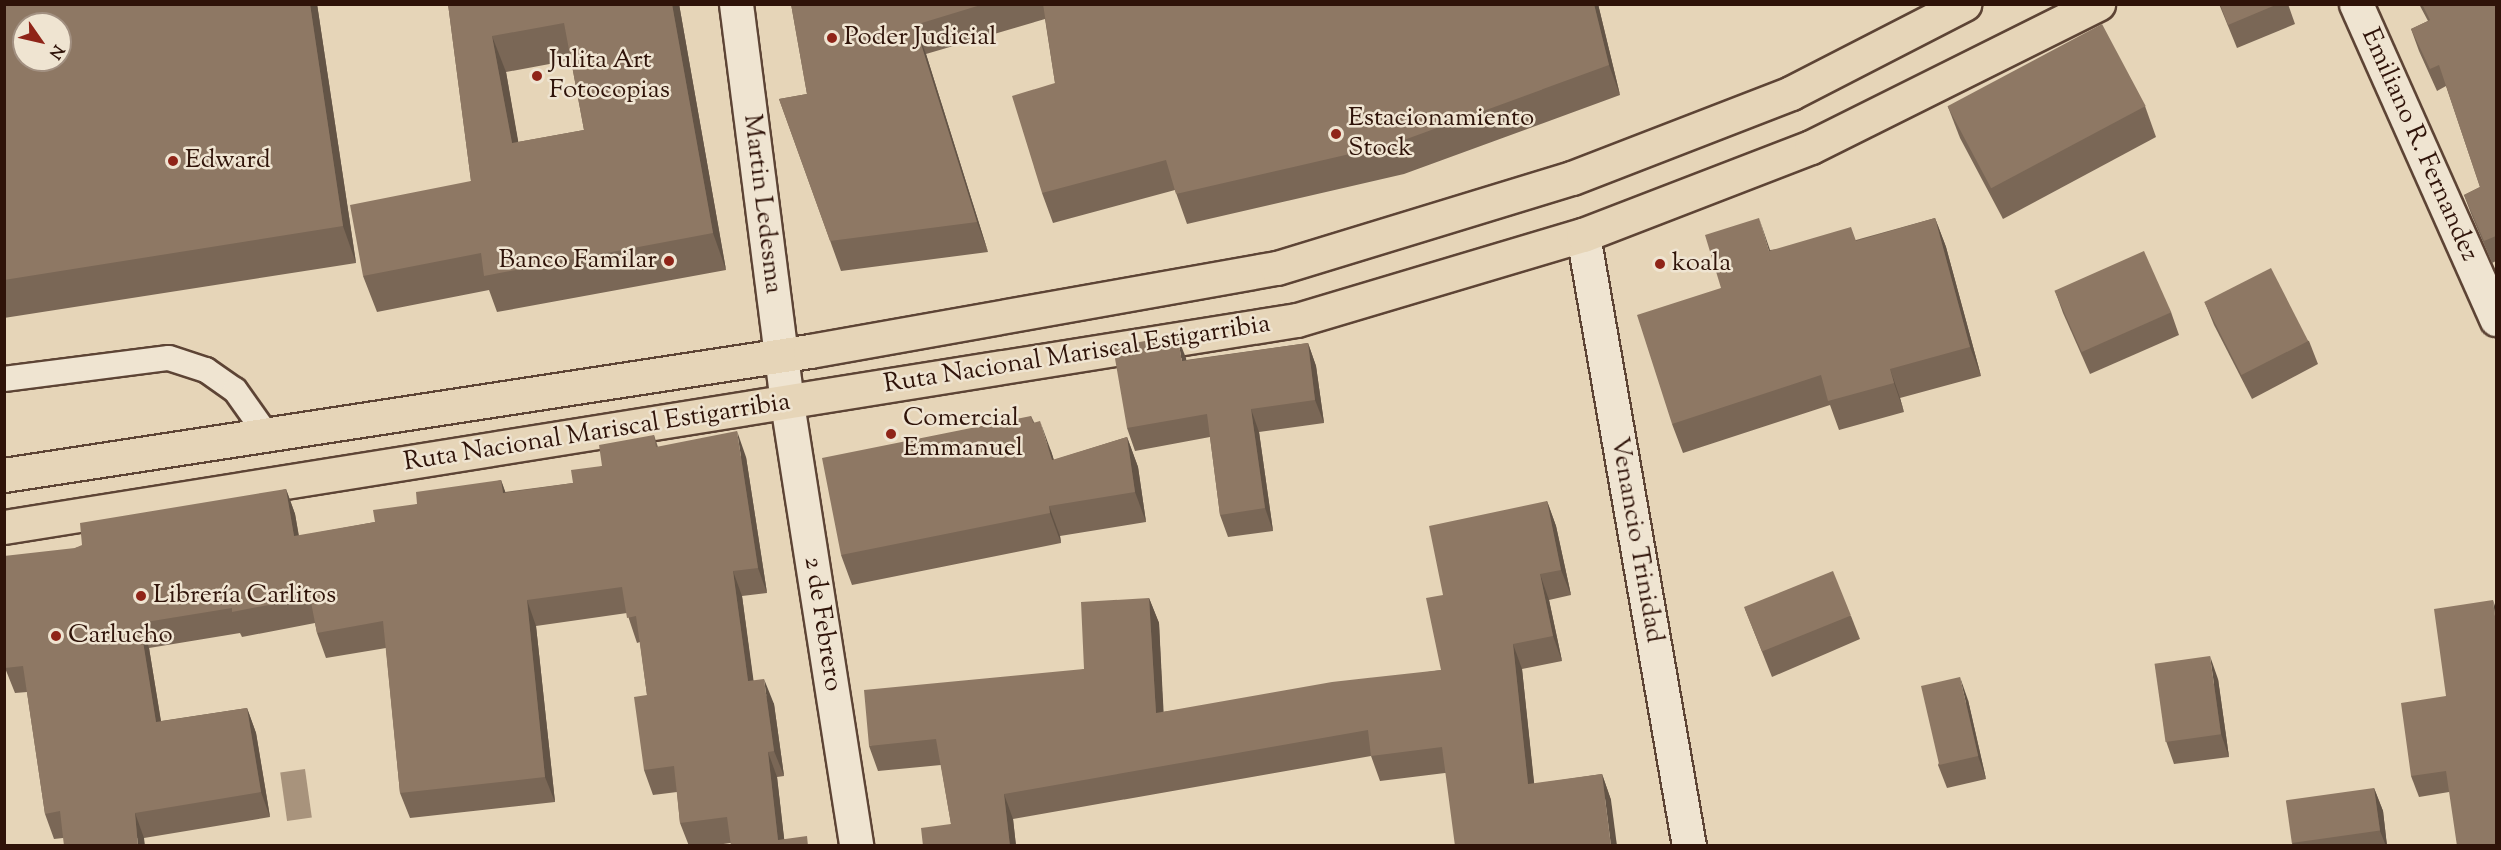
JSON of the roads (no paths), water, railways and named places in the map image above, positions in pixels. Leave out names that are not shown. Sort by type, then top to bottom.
[{"type":"highway","name":"Ruta Nacional Mariscal Estigarribia","points":[[4,476],[781,355],[1277,268],[1572,178],[1791,93],[1964,4]]},
{"type":"highway","name":"Ruta Nacional Mariscal Estigarribia","points":[[4,527],[1297,320],[1584,235],[1811,147],[2098,4]]},
{"type":"street","name":"Martin Ledesma","points":[[736,4],[788,403]]},
{"type":"street","name":"Emiliano R. Fernandez","points":[[2356,4],[2496,319]]},
{"type":"street","name":"Venancio Trinidad","points":[[1584,235],[1689,846]]},
{"type":"street","name":"2 de Febrero","points":[[788,403],[856,846]]},
{"type":"lane","points":[[4,379],[169,358],[206,370],[235,390],[267,435]]},
{"type":"place","name":"Poder Judicial","points":[[832,38]]},
{"type":"place","name":"Julita Art Fotocopias","points":[[537,76]]},
{"type":"place","name":"Estacionamiento Stock","points":[[1336,134]]},
{"type":"place","name":"Edward","points":[[173,161]]},
{"type":"place","name":"Banco Familar","points":[[669,261]]},
{"type":"place","name":"koala","points":[[1660,264]]},
{"type":"place","name":"Comercial Emmanuel","points":[[891,434]]},
{"type":"place","name":"Librería Carlitos","points":[[141,596]]},
{"type":"place","name":"Carlucho","points":[[56,636]]}]
